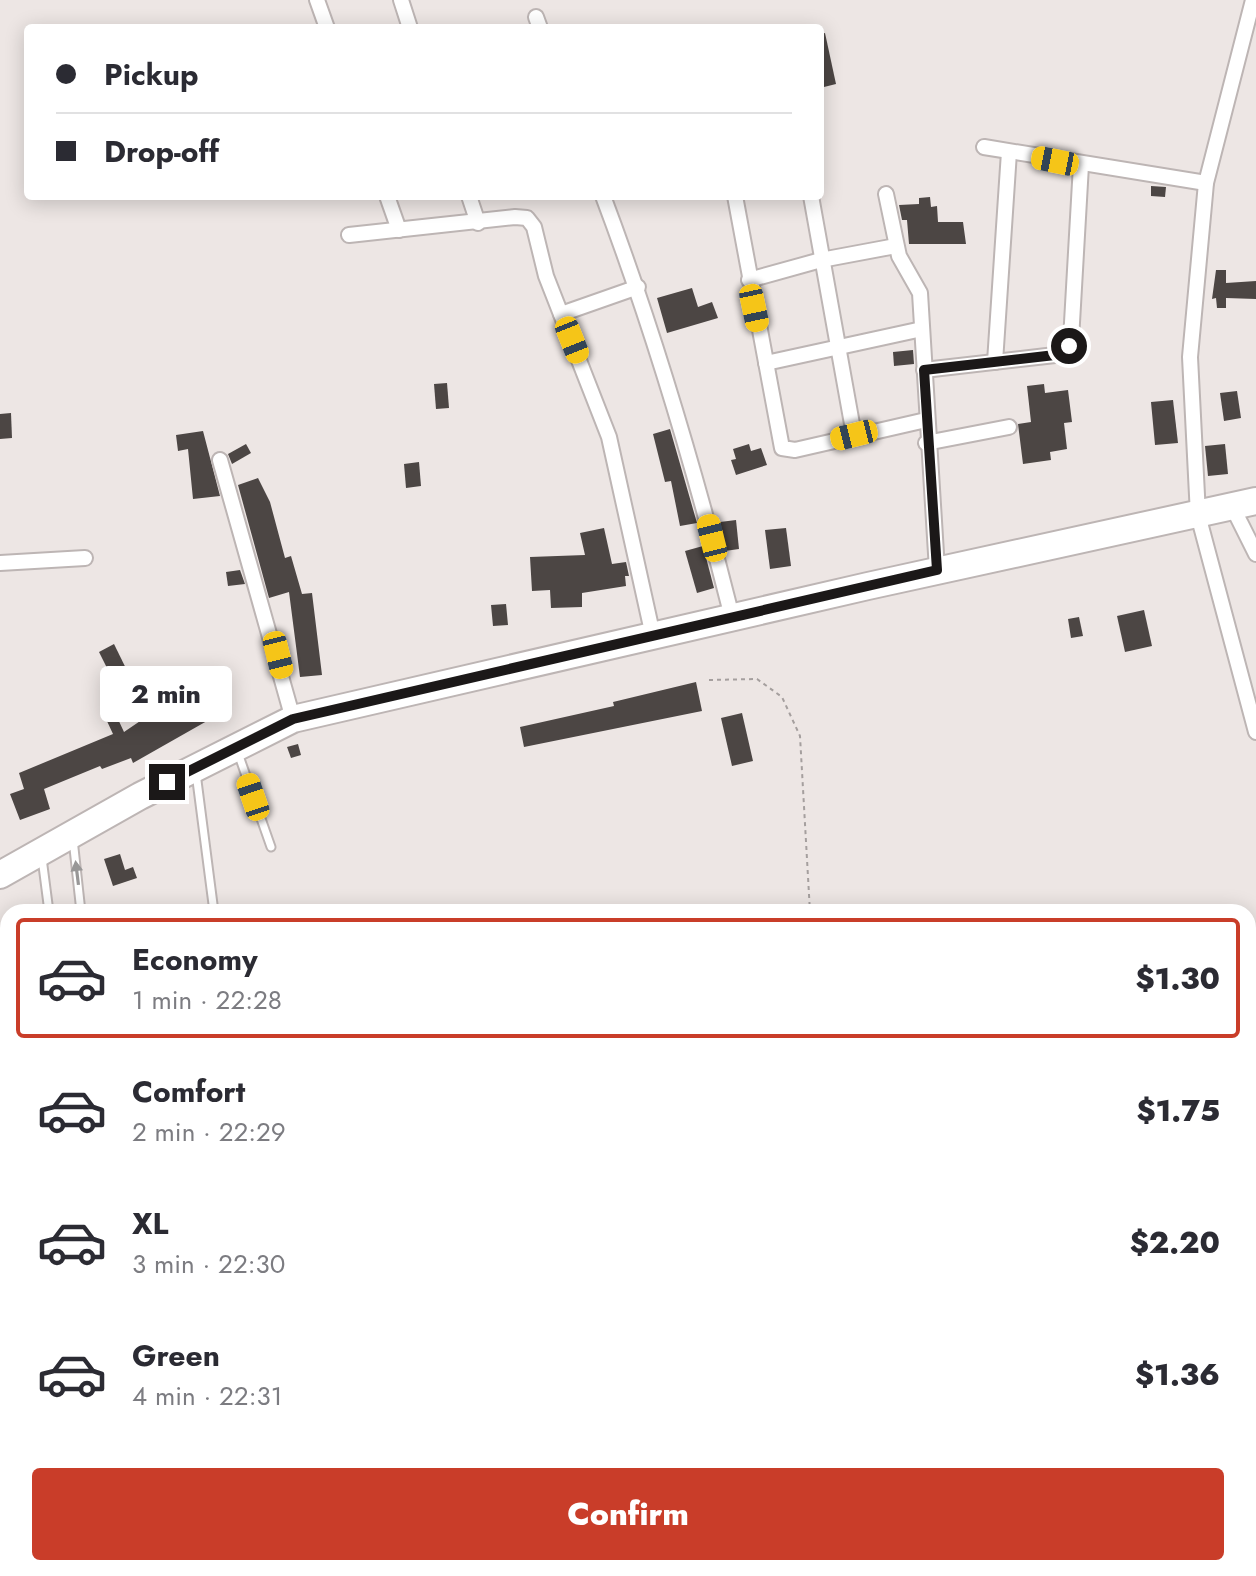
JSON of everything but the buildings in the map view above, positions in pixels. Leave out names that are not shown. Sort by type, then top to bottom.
[{"type":"highway","points":[[0,875],[195,767],[293,719],[937,570],[1244,504]]},
{"type":"street","points":[[317,0],[326,24]]},
{"type":"street","points":[[401,0],[409,24]]},
{"type":"street","points":[[1253,0],[1206,183],[1190,357],[1198,515],[1256,732]]},
{"type":"street","points":[[984,147],[1206,183]]},
{"type":"street","points":[[995,362],[1009,152]]},
{"type":"street","points":[[924,370],[1062,354],[1069,346],[1081,165]]},
{"type":"street","points":[[886,194],[896,246],[918,287],[926,443],[937,570]]},
{"type":"street","points":[[388,200],[399,230]]},
{"type":"street","points":[[470,200],[478,223]]},
{"type":"street","points":[[605,200],[638,287],[693,459],[732,617]]},
{"type":"street","points":[[736,200],[782,448],[795,450],[926,420]]},
{"type":"street","points":[[812,200],[854,435]]},
{"type":"street","points":[[349,235],[527,218],[534,227],[546,276],[609,437],[653,636]]},
{"type":"street","points":[[749,280],[821,260],[896,246]]},
{"type":"street","points":[[561,314],[638,287]]},
{"type":"street","points":[[766,363],[922,329]]},
{"type":"street","points":[[926,443],[1009,427]]},
{"type":"street","points":[[220,460],[293,719]]},
{"type":"street","points":[[1244,504],[1256,554]]},
{"type":"street","points":[[0,563],[85,558]]},
{"type":"lane","points":[[236,748],[271,847]]},
{"type":"lane","points":[[195,767],[213,904]]},
{"type":"lane","points":[[72,835],[80,904]]},
{"type":"lane","points":[[42,852],[48,904]]},
{"type":"path","points":[[709,680],[757,679],[782,697],[800,736],[810,904]]},
{"type":"route","points":[[167,782],[293,719],[937,570],[926,443],[924,370],[1062,354],[1069,346]]}]
